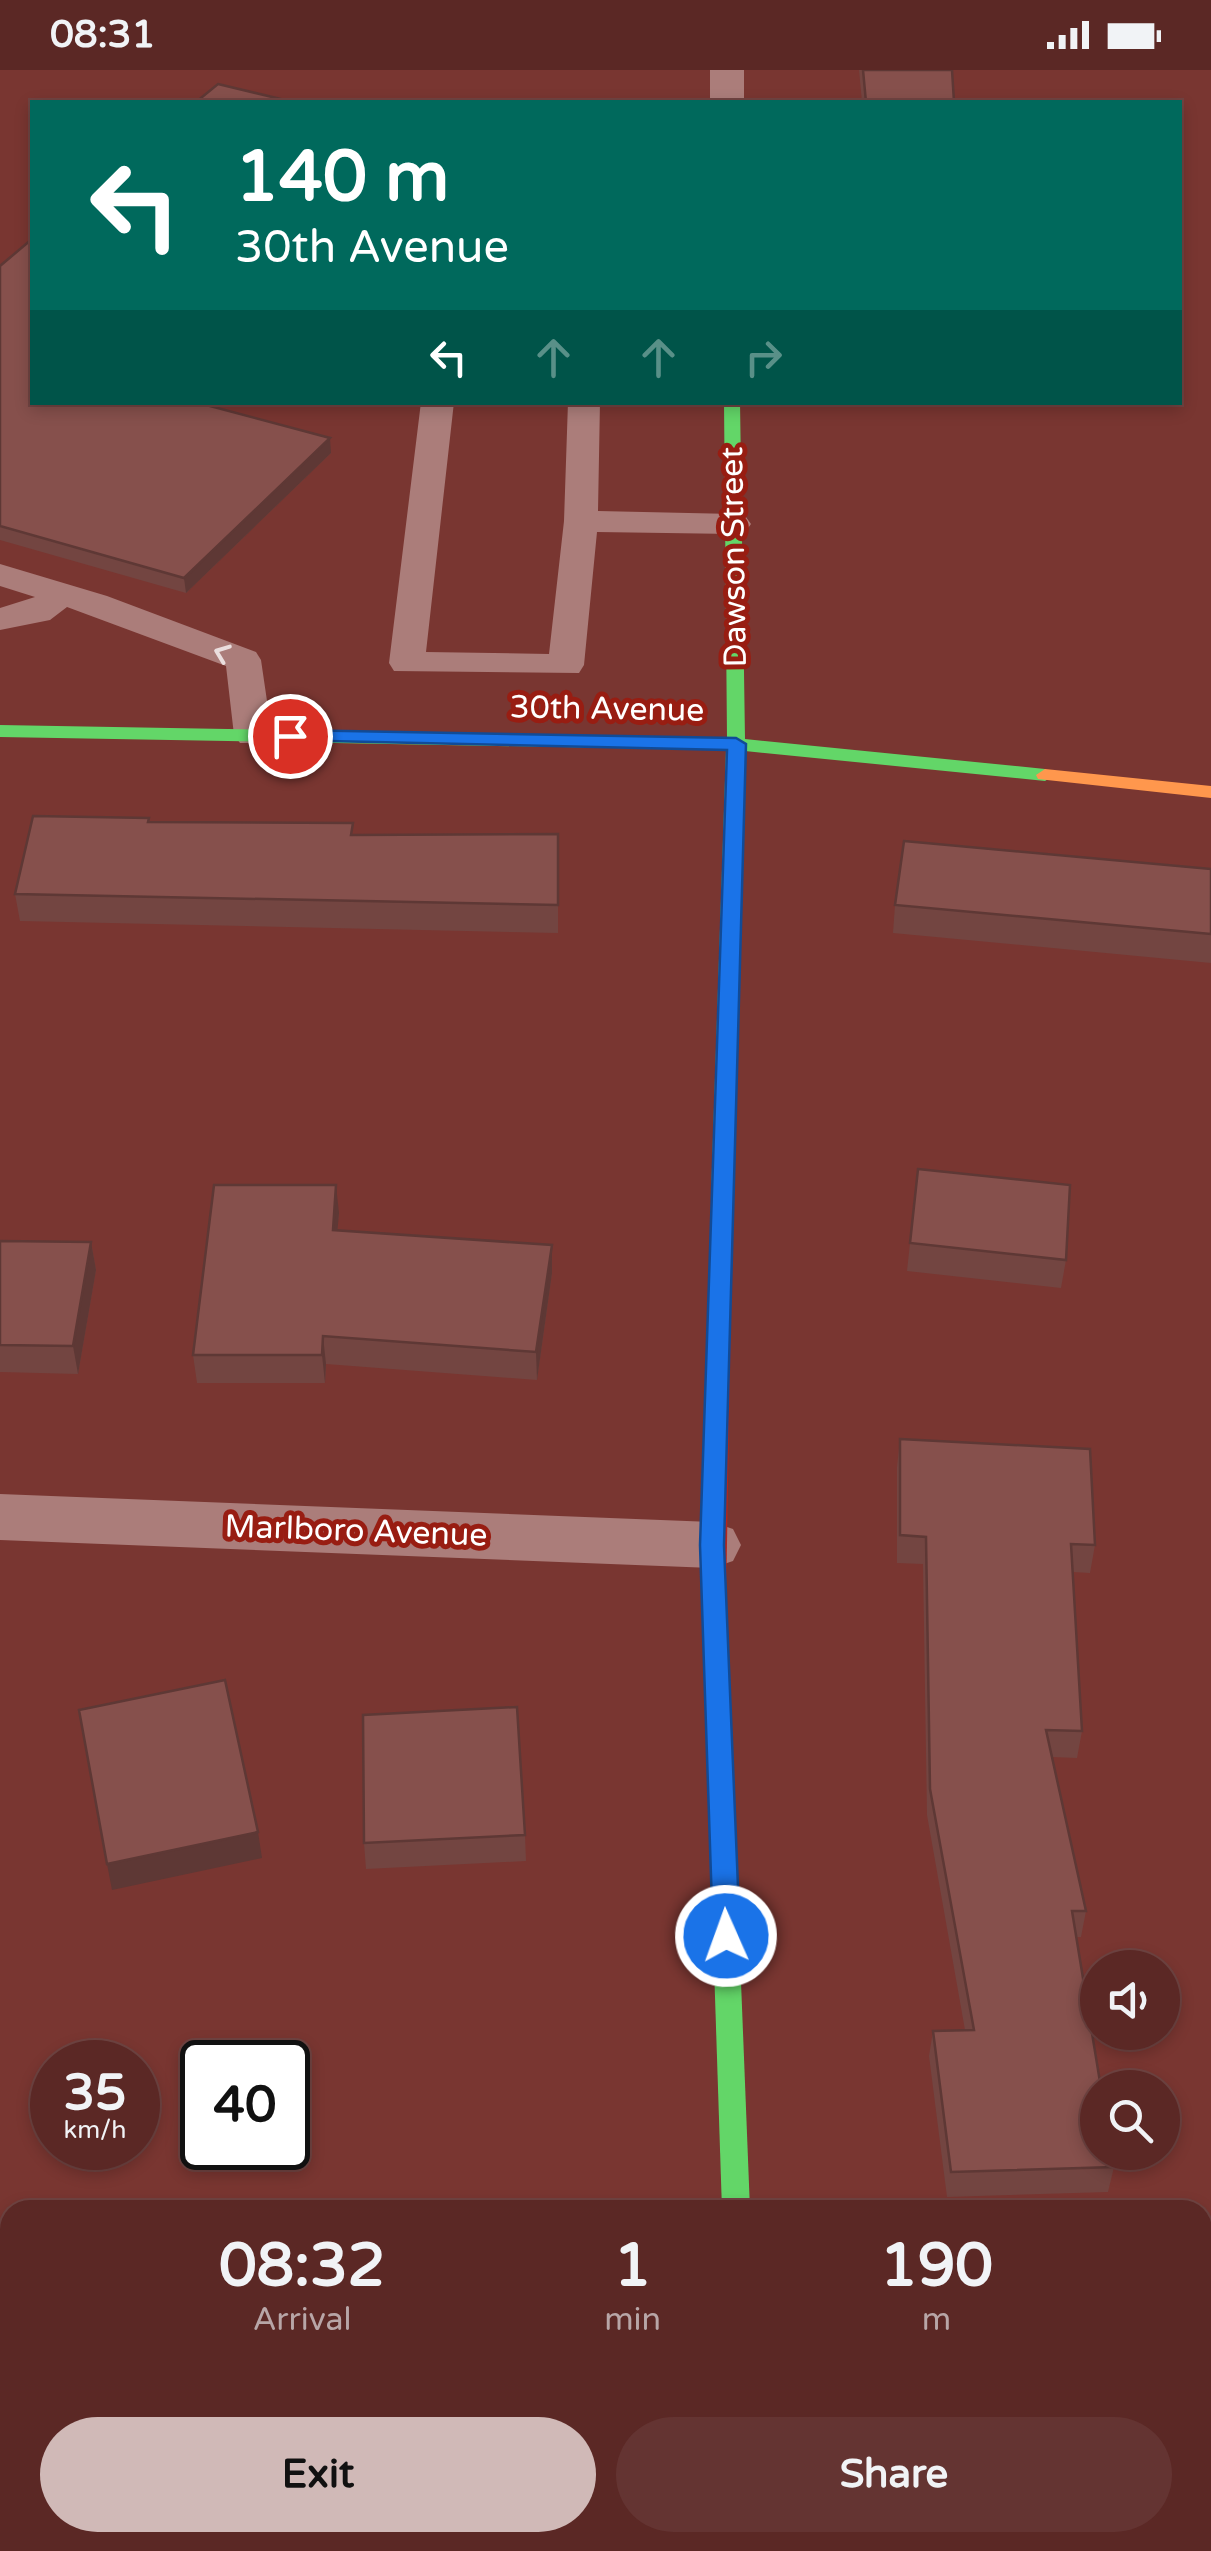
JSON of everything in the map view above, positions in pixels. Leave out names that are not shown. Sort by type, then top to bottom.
[{"type":"street","points":[[727,70],[727,100]]},
{"type":"street","name":"Dawson Street","points":[[732,405],[736,744],[712,1545],[736,2200]]},
{"type":"street","name":"30th Avenue","points":[[0,731],[736,744],[1211,792]]},
{"type":"street","name":"Marlboro Avenue","points":[[0,1517],[712,1545]]},
{"type":"lane","points":[[438,405],[407,663],[566,666],[580,521],[584,405]]},
{"type":"lane","points":[[580,521],[734,524]]},
{"type":"lane","points":[[0,575],[64,594],[243,660],[253,735]]},
{"type":"lane","points":[[0,618],[36,612],[64,594]]},
{"type":"building","points":[[863,70],[952,70],[954,100],[866,100]]},
{"type":"building","points":[[218,84],[285,100],[198,100]]},
{"type":"building","points":[[30,241],[30,405],[206,405],[330,438],[184,578],[0,526],[0,266]]},
{"type":"building","points":[[33,816],[149,818],[148,822],[353,823],[351,835],[558,834],[558,905],[15,894]]},
{"type":"building","points":[[904,841],[1211,869],[1211,934],[895,905]]},
{"type":"building","points":[[918,1169],[1070,1185],[1066,1260],[910,1243]]},
{"type":"building","points":[[214,1185],[336,1185],[333,1230],[552,1245],[536,1352],[323,1336],[322,1355],[193,1355]]},
{"type":"building","points":[[0,1241],[91,1242],[73,1346],[0,1345]]},
{"type":"building","points":[[900,1439],[1090,1449],[1095,1545],[1071,1544],[1082,1731],[1046,1730],[1086,1911],[1072,1911],[1080,1960],[1080,2050],[1095,2050],[1098,2070],[1080,2070],[1080,2168],[951,2172],[933,2031],[974,2030],[930,1789],[926,1537],[900,1535]]},
{"type":"building","points":[[225,1680],[258,1832],[107,1864],[79,1710]]},
{"type":"building","points":[[517,1707],[525,1835],[364,1843],[363,1715]]},
{"type":"traffic: fast","points":[[722,1197],[736,744],[732,405]]},
{"type":"traffic: fast","points":[[0,731],[736,744],[1045,775]]},
{"type":"traffic: fast","points":[[714,1601],[736,2200]]},
{"type":"traffic: slow","points":[[1045,775],[1211,792]]},
{"type":"traffic: jam","points":[[714,1601],[722,1197]]},
{"type":"route","points":[[290,736],[736,744],[712,1545],[726,1936]]}]
